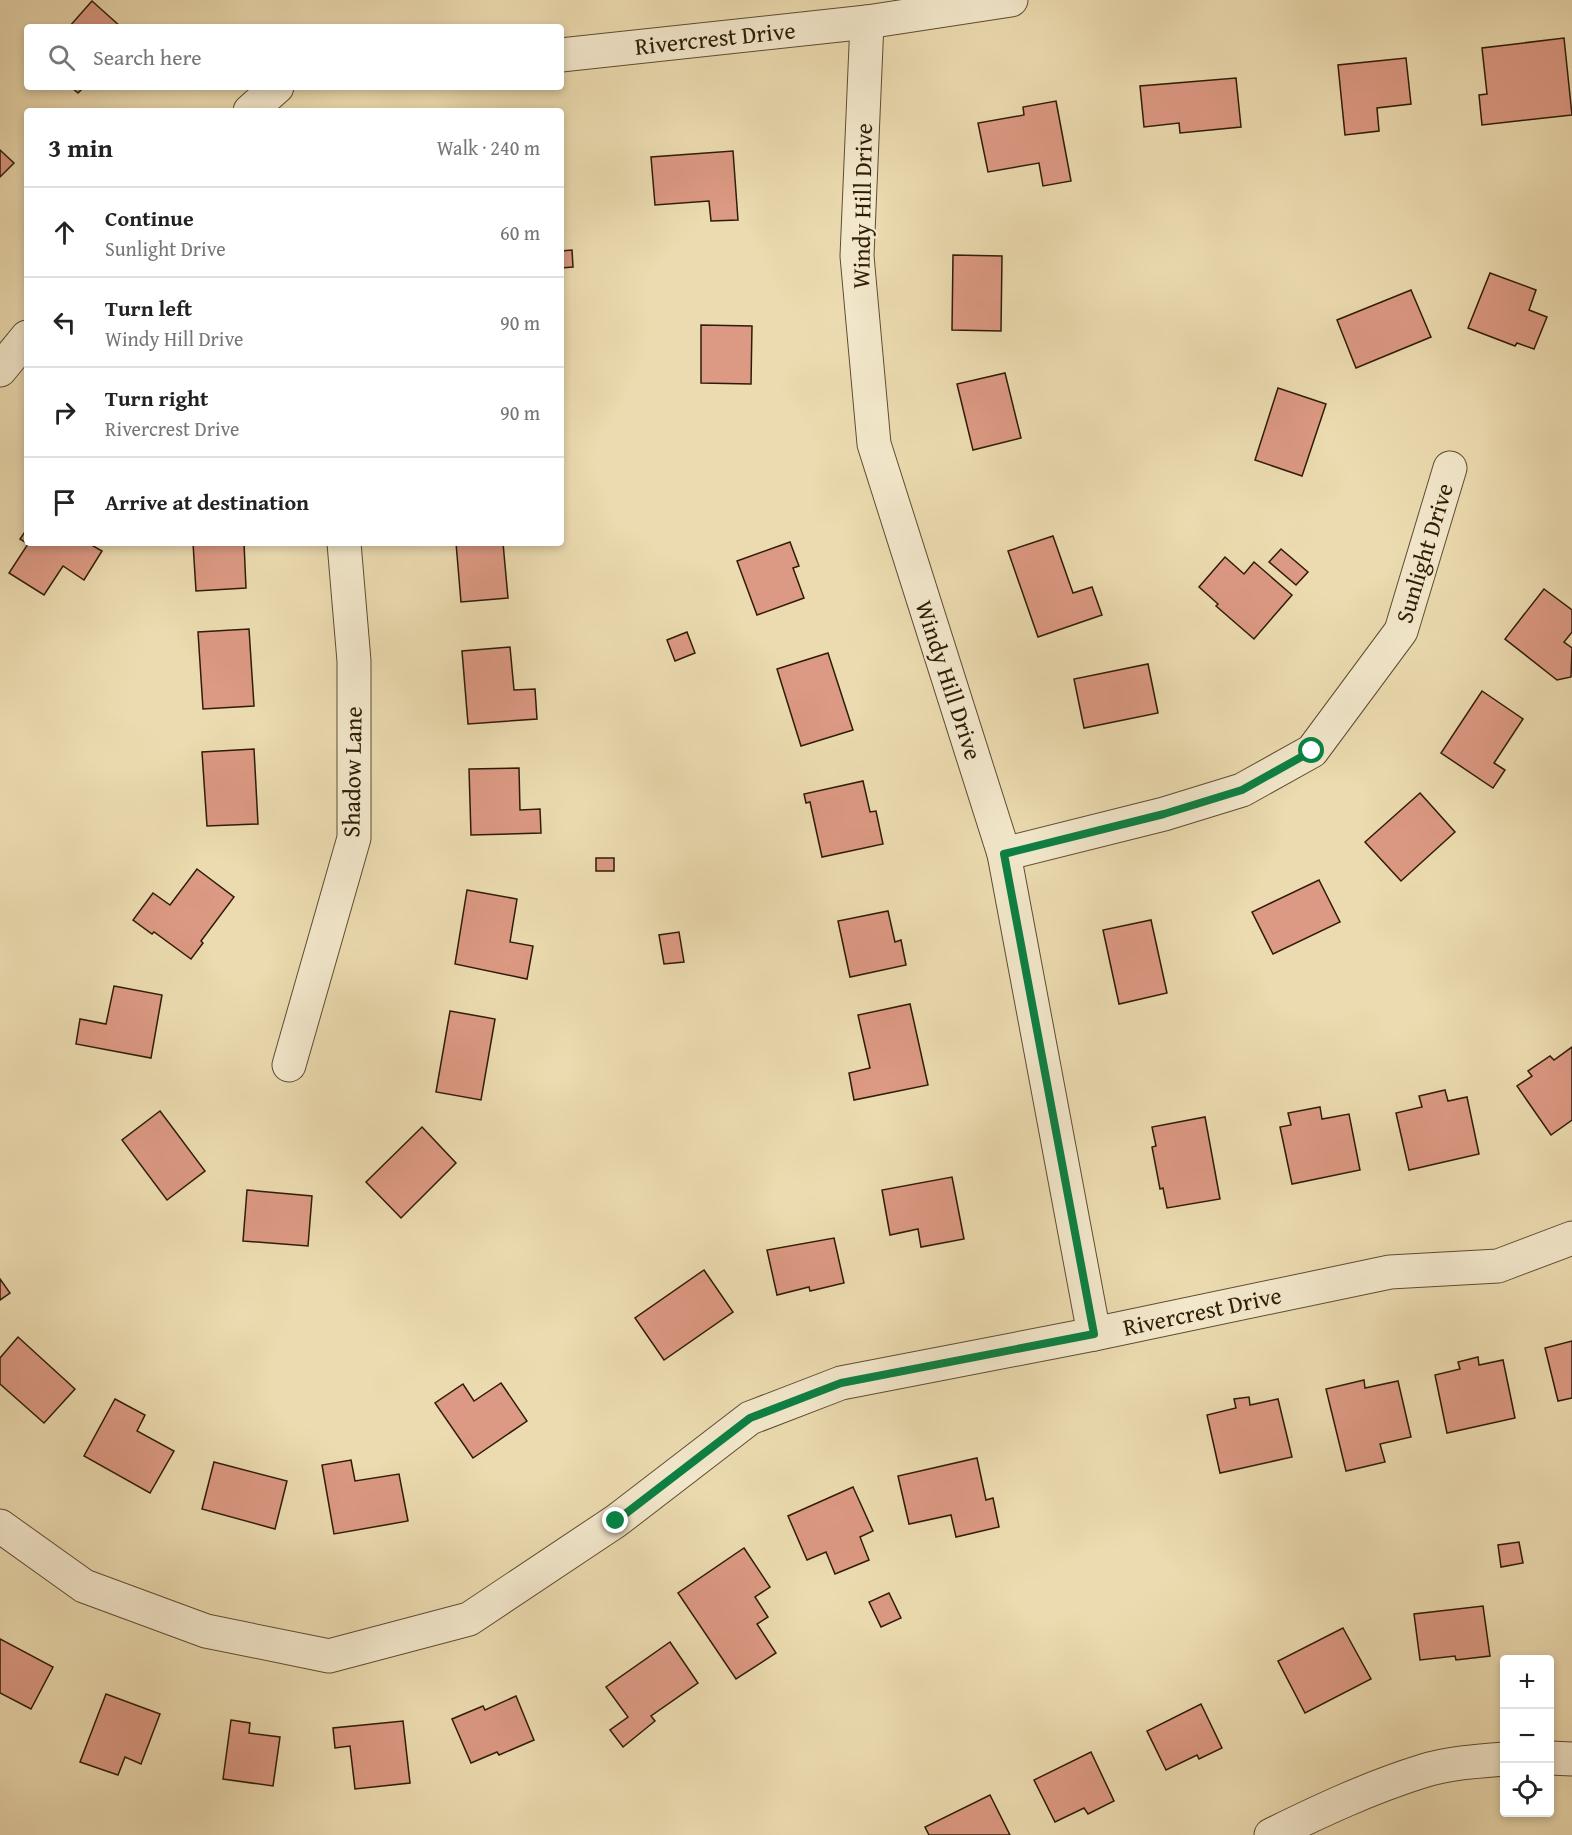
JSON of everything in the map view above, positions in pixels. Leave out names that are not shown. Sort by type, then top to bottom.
[{"type":"street","name":"Rivercrest Drive","points":[[564,55],[867,22],[1011,0]]},
{"type":"street","name":"Windy Hill Drive","points":[[867,22],[857,256],[874,444],[1004,854],[1094,1334]]},
{"type":"street","points":[[254,108],[274,90]]},
{"type":"street","points":[[0,370],[24,342]]},
{"type":"street","name":"Sunlight Drive","points":[[1004,854],[1164,814],[1242,790],[1312,751],[1401,631],[1450,468]]},
{"type":"street","name":"Shadow Lane","points":[[289,1065],[354,838],[354,661],[344,546]]},
{"type":"street","name":"Rivercrest Drive","points":[[0,1526],[84,1586],[206,1631],[329,1656],[469,1618],[616,1521],[750,1418],[841,1383],[1094,1334],[1390,1272],[1498,1266],[1572,1238]]},
{"type":"street","points":[[1554,1758],[1572,1759]]},
{"type":"street","points":[[1271,1835],[1334,1806],[1425,1770],[1473,1761],[1500,1759]]},
{"type":"building","points":[[92,1],[118,24],[72,24]]},
{"type":"building","points":[[1564,38],[1572,115],[1482,125],[1479,95],[1487,94],[1482,48]]},
{"type":"building","points":[[1406,58],[1411,104],[1377,108],[1379,131],[1345,135],[1338,65]]},
{"type":"building","points":[[1236,78],[1241,127],[1180,133],[1179,123],[1144,127],[1140,86]]},
{"type":"building","points":[[1056,101],[1071,181],[1043,186],[1039,163],[988,172],[978,123],[1024,115],[1023,107]]},
{"type":"building","points":[[0,150],[14,163],[0,177]]},
{"type":"building","points":[[733,151],[738,220],[711,221],[709,201],[655,205],[651,157]]},
{"type":"building","points":[[572,250],[573,267],[564,268],[564,251]]},
{"type":"building","points":[[953,255],[1002,256],[1001,331],[952,330]]},
{"type":"building","points":[[1490,273],[1536,290],[1529,310],[1547,317],[1534,349],[1517,343],[1515,346],[1468,328]]},
{"type":"building","points":[[1411,290],[1431,337],[1356,368],[1337,320]]},
{"type":"building","points":[[701,325],[752,326],[751,384],[701,383]]},
{"type":"building","points":[[1005,373],[1021,438],[973,450],[957,384]]},
{"type":"building","points":[[1278,388],[1326,404],[1302,476],[1255,460]]},
{"type":"building","points":[[1053,536],[1073,593],[1092,587],[1102,615],[1038,637],[1008,551]]},
{"type":"building","points":[[790,542],[799,566],[793,568],[804,598],[757,615],[737,561]]},
{"type":"building","points":[[27,546],[93,546],[102,551],[84,580],[63,566],[44,595],[9,573]]},
{"type":"building","points":[[193,546],[244,546],[246,588],[196,591]]},
{"type":"building","points":[[456,546],[503,546],[508,598],[461,602]]},
{"type":"building","points":[[1281,549],[1308,572],[1296,585],[1269,562]]},
{"type":"building","points":[[1225,557],[1244,574],[1254,562],[1292,595],[1254,639],[1216,606],[1218,604],[1199,587]]},
{"type":"building","points":[[1544,589],[1572,610],[1572,632],[1564,642],[1572,648],[1571,677],[1557,680],[1505,639]]},
{"type":"building","points":[[249,629],[254,706],[203,709],[198,632]]},
{"type":"building","points":[[687,632],[695,653],[675,661],[667,640]]},
{"type":"building","points":[[510,647],[514,690],[535,689],[537,719],[468,724],[462,651]]},
{"type":"building","points":[[828,653],[853,730],[801,746],[777,669]]},
{"type":"building","points":[[1148,664],[1158,713],[1084,728],[1074,679]]},
{"type":"building","points":[[1482,691],[1523,719],[1494,763],[1505,770],[1493,788],[1441,753]]},
{"type":"building","points":[[254,749],[258,824],[207,826],[202,752]]},
{"type":"building","points":[[519,768],[520,810],[540,809],[541,833],[471,835],[469,769]]},
{"type":"building","points":[[863,781],[870,812],[876,811],[883,844],[822,857],[810,802],[806,803],[804,794]]},
{"type":"building","points":[[1420,793],[1455,832],[1401,881],[1365,842]]},
{"type":"building","points":[[596,858],[614,858],[614,871],[596,871]]},
{"type":"building","points":[[197,869],[234,897],[201,941],[203,943],[191,959],[133,920],[153,893],[170,905]]},
{"type":"building","points":[[1319,880],[1340,922],[1273,954],[1252,912]]},
{"type":"building","points":[[467,890],[517,899],[510,942],[533,946],[527,979],[455,964]]},
{"type":"building","points":[[888,911],[895,942],[901,940],[906,965],[850,977],[838,921]]},
{"type":"building","points":[[1151,920],[1167,993],[1119,1004],[1103,930]]},
{"type":"building","points":[[679,932],[684,962],[664,964],[659,935]]},
{"type":"building","points":[[114,986],[162,995],[151,1058],[76,1044],[80,1019],[106,1024]]},
{"type":"building","points":[[910,1004],[928,1085],[854,1100],[849,1073],[870,1068],[858,1015]]},
{"type":"building","points":[[450,1011],[495,1019],[481,1100],[436,1092]]},
{"type":"building","points":[[1572,1047],[1572,1120],[1551,1135],[1517,1086],[1532,1076],[1528,1071],[1550,1056],[1554,1060]]},
{"type":"building","points":[[1445,1090],[1448,1101],[1467,1097],[1479,1154],[1409,1170],[1396,1113],[1422,1107],[1419,1096]]},
{"type":"building","points":[[1320,1107],[1322,1119],[1349,1114],[1360,1170],[1292,1184],[1280,1127],[1291,1125],[1288,1113]]},
{"type":"building","points":[[160,1111],[205,1171],[167,1200],[122,1140]]},
{"type":"building","points":[[1205,1117],[1220,1199],[1167,1208],[1163,1188],[1160,1189],[1152,1147],[1156,1146],[1152,1127]]},
{"type":"building","points":[[422,1127],[456,1163],[401,1218],[366,1182]]},
{"type":"building","points":[[952,1177],[964,1239],[921,1247],[918,1229],[890,1235],[882,1190]]},
{"type":"building","points":[[247,1190],[312,1196],[308,1246],[243,1241]]},
{"type":"building","points":[[834,1238],[844,1283],[810,1291],[809,1287],[777,1295],[767,1250]]},
{"type":"building","points":[[704,1270],[733,1312],[664,1360],[635,1318]]},
{"type":"building","points":[[0,1279],[10,1293],[0,1300]]},
{"type":"building","points":[[18,1337],[75,1389],[44,1423],[0,1384],[0,1358]]},
{"type":"building","points":[[1572,1341],[1572,1398],[1558,1401],[1545,1348]]},
{"type":"building","points":[[1478,1357],[1479,1365],[1503,1360],[1515,1418],[1447,1433],[1435,1375],[1460,1369],[1458,1362]]},
{"type":"building","points":[[1364,1380],[1365,1388],[1398,1381],[1411,1437],[1380,1444],[1385,1462],[1346,1471],[1326,1389]]},
{"type":"building","points":[[501,1383],[527,1421],[473,1458],[435,1403],[463,1384],[474,1401]]},
{"type":"building","points":[[1249,1397],[1250,1405],[1278,1399],[1292,1457],[1220,1473],[1207,1415],[1236,1408],[1234,1399]]},
{"type":"building","points":[[115,1399],[145,1415],[137,1431],[174,1451],[150,1493],[84,1456]]},
{"type":"building","points":[[977,1458],[986,1500],[993,1498],[999,1527],[956,1537],[951,1515],[909,1524],[898,1476]]},
{"type":"building","points":[[351,1460],[355,1481],[399,1474],[408,1521],[334,1534],[322,1465]]},
{"type":"building","points":[[214,1462],[287,1481],[275,1529],[202,1509]]},
{"type":"building","points":[[853,1487],[873,1531],[860,1537],[869,1560],[835,1574],[826,1552],[807,1560],[788,1516]]},
{"type":"building","points":[[1519,1542],[1523,1563],[1501,1567],[1498,1545]]},
{"type":"building","points":[[744,1548],[770,1587],[755,1597],[768,1617],[757,1624],[776,1653],[736,1679],[678,1593]]},
{"type":"building","points":[[889,1593],[901,1618],[881,1627],[869,1602]]},
{"type":"building","points":[[1483,1606],[1490,1656],[1456,1660],[1455,1656],[1420,1660],[1414,1614]]},
{"type":"building","points":[[1343,1628],[1371,1679],[1305,1713],[1278,1661]]},
{"type":"building","points":[[0,1639],[53,1667],[31,1709],[0,1693]]},
{"type":"building","points":[[670,1642],[698,1683],[651,1716],[655,1721],[623,1747],[610,1730],[628,1717],[606,1687]]},
{"type":"building","points":[[106,1694],[160,1714],[141,1764],[125,1757],[118,1775],[80,1762]]},
{"type":"building","points":[[516,1696],[534,1740],[499,1755],[497,1752],[471,1763],[452,1719],[483,1706],[485,1710]]},
{"type":"building","points":[[1201,1704],[1222,1748],[1199,1759],[1197,1755],[1166,1770],[1147,1731]]},
{"type":"building","points":[[231,1720],[250,1723],[249,1733],[280,1737],[273,1786],[223,1779]]},
{"type":"building","points":[[403,1721],[410,1783],[355,1789],[350,1746],[335,1748],[333,1728]]},
{"type":"building","points":[[1091,1752],[1114,1801],[1088,1814],[1084,1808],[1055,1822],[1034,1780]]},
{"type":"building","points":[[990,1795],[1010,1835],[929,1835],[925,1827]]},
{"type":"route","points":[[616,1521],[750,1418],[841,1383],[1094,1334],[1004,854],[1164,814],[1242,790],[1312,751]]}]
